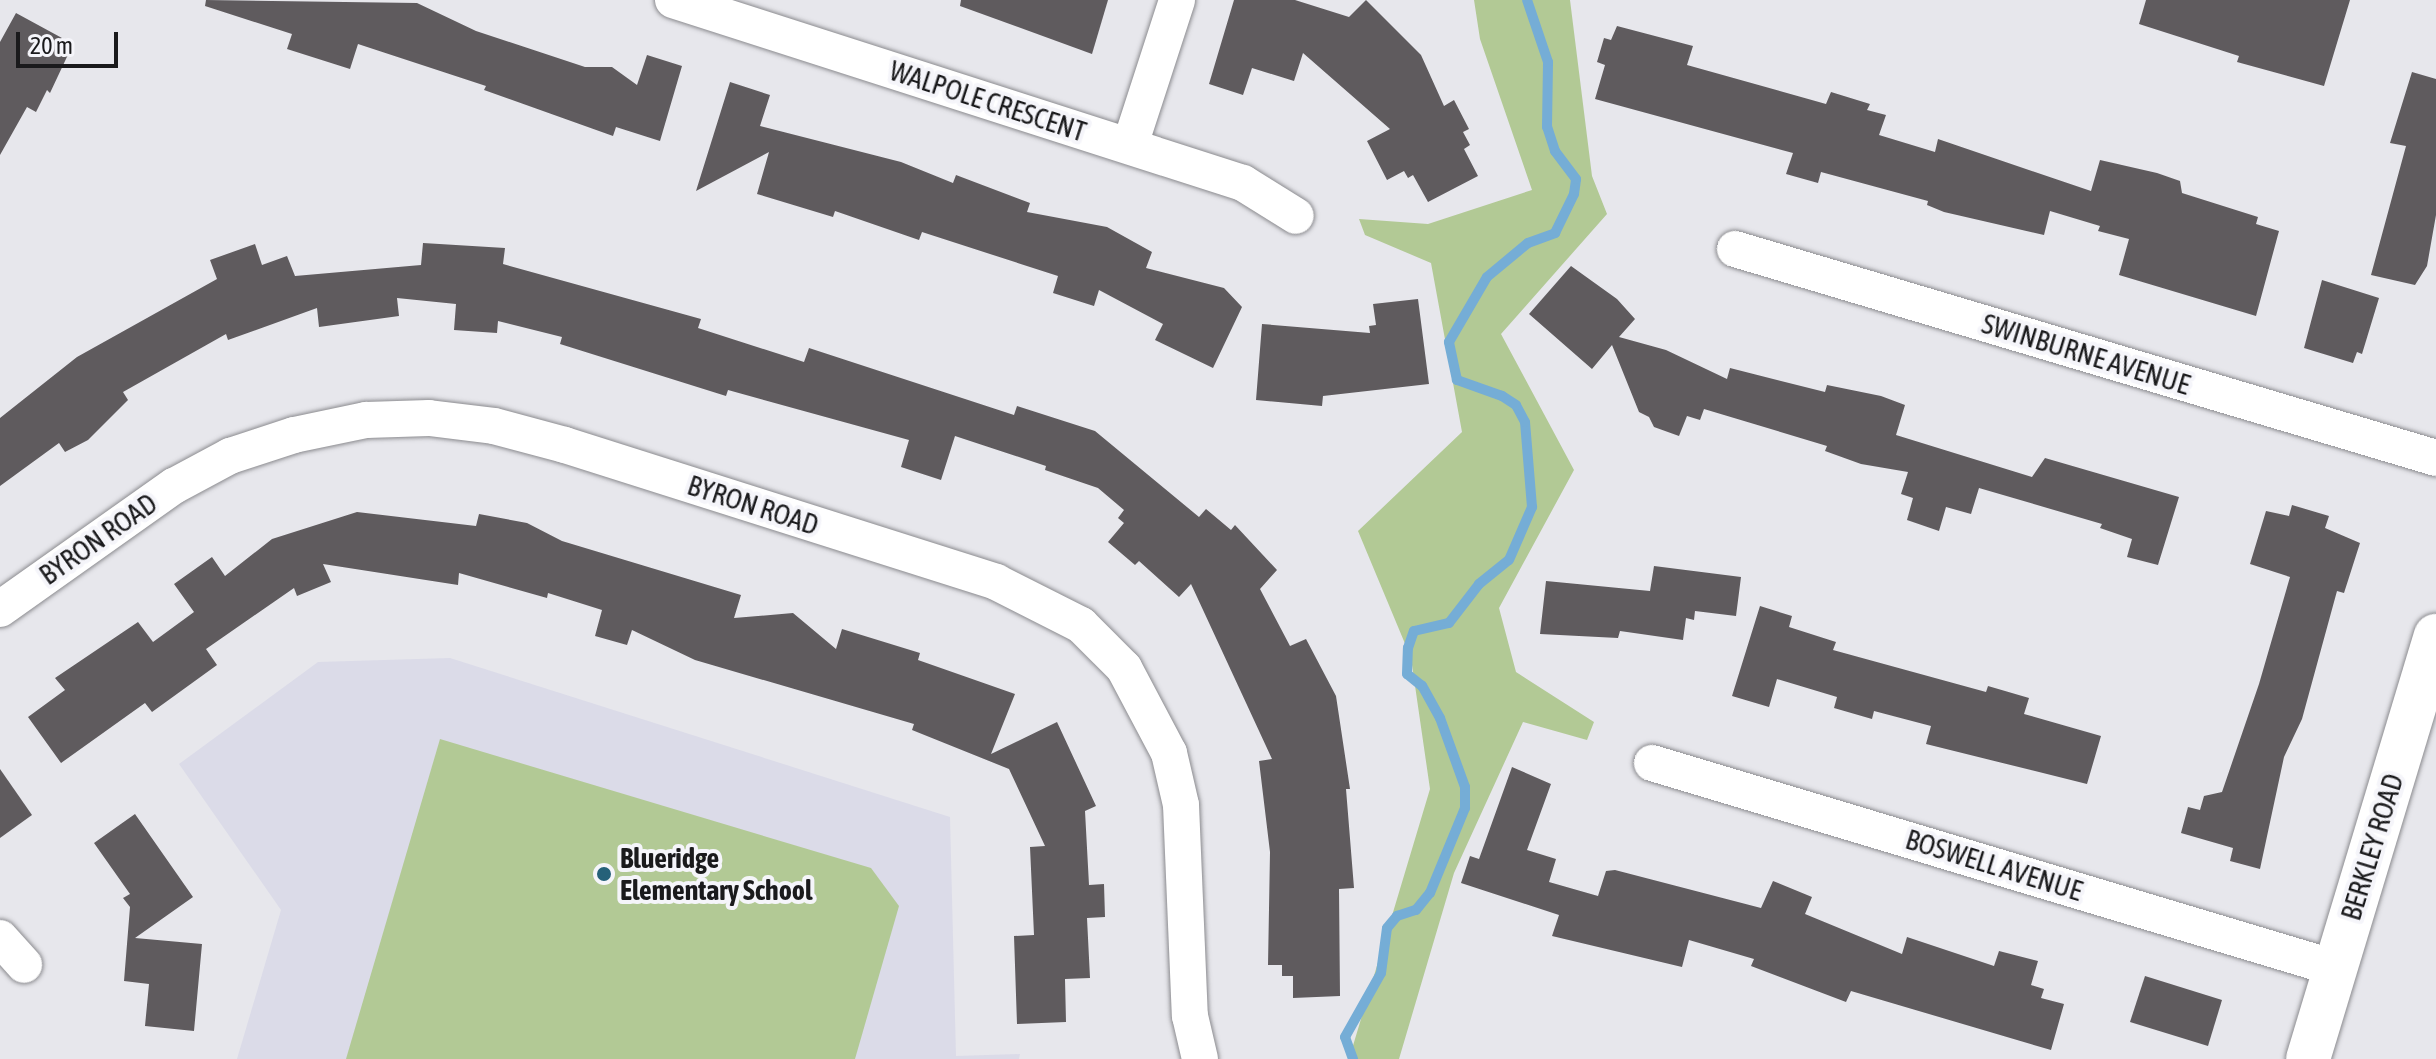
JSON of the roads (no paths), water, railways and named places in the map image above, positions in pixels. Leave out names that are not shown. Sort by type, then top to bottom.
[{"type":"street","name":"WALPOLE CRESCENT","points":[[673,0],[1243,183],[1296,216]]},
{"type":"street","points":[[1130,145],[1177,0]]},
{"type":"street","name":"SWINBURNE AVENUE","points":[[1735,249],[2436,458]]},
{"type":"street","name":"BYRON ROAD","points":[[0,609],[174,486],[230,456],[323,429],[413,419],[494,426],[565,445],[996,582],[1081,625],[1124,668],[1169,753],[1181,805],[1190,1016],[1200,1059]]},
{"type":"street","name":"BERKLEY ROAD","points":[[2308,1059],[2436,636]]},
{"type":"street","name":"BOSWELL AVENUE","points":[[1652,763],[2335,968]]},
{"type":"street","points":[[0,938],[24,965]]},
{"type":"waterway","points":[[1353,1059],[1345,1037],[1381,973],[1387,928],[1397,916],[1416,910],[1430,893],[1465,808],[1465,787],[1440,718],[1422,686],[1407,674],[1408,648],[1414,631],[1449,623],[1479,584],[1509,560],[1532,507],[1525,422],[1516,405],[1502,396],[1457,380],[1449,342],[1487,277],[1528,243],[1555,233],[1574,194],[1576,179],[1555,151],[1547,127],[1548,62],[1527,0]]},
{"type":"place","name":"Blueridge Elementary School","points":[[604,874]]}]
